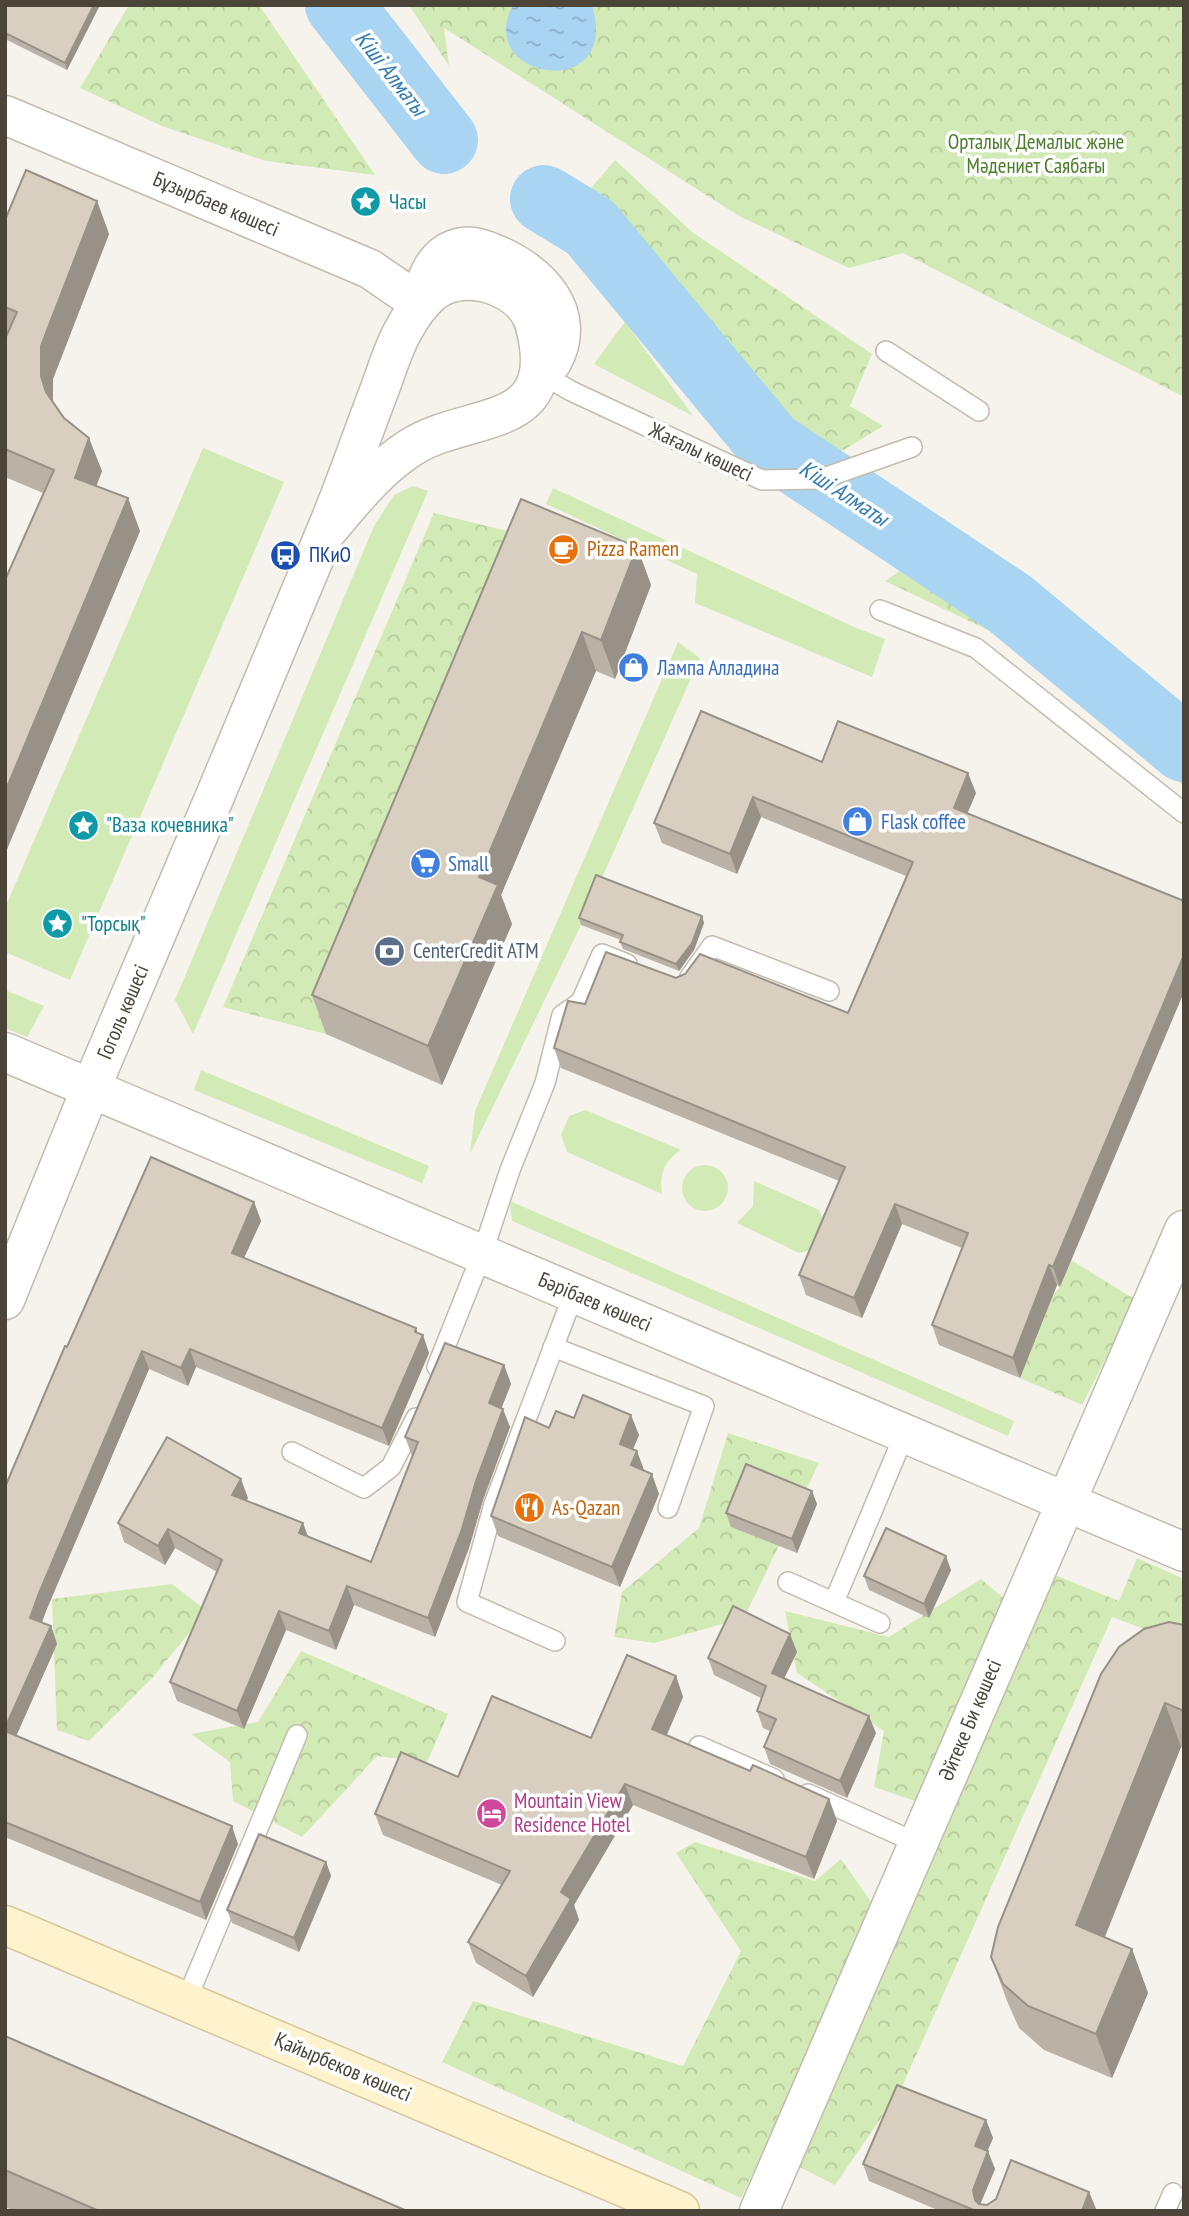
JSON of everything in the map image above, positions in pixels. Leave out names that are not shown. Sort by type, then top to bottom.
[{"type":"main road","name":"Қайырбеков көшесі","points":[[5,1924],[680,2211]]},
{"type":"street","name":"Бұзырбаев көшесі","points":[[5,115],[370,269],[421,304]]},
{"type":"street","name":"Гоголь көшесі","points":[[5,1300],[91,1088],[326,532],[400,336],[421,304],[439,287],[452,282],[477,281],[496,285],[517,298],[533,318],[542,351],[540,373]]},
{"type":"street","points":[[326,532],[378,472],[411,447],[442,432],[501,417],[532,390],[540,373]]},
{"type":"street","name":"Бәрібаев көшесі","points":[[5,1052],[1184,1552]]},
{"type":"street","name":"Әйтеке Би көшесі","points":[[759,2211],[1064,1501],[1184,1230]]},
{"type":"lane","points":[[886,351],[979,411]]},
{"type":"lane","name":"Жағалы көшесі","points":[[540,373],[570,391],[762,480],[821,479],[912,447]]},
{"type":"lane","points":[[880,610],[976,648],[1184,813]]},
{"type":"lane","points":[[671,982],[683,986],[712,946],[829,991]]},
{"type":"lane","points":[[431,1381],[482,1254],[510,1170],[545,1083],[562,1015],[581,1003],[602,954],[648,972]]},
{"type":"lane","points":[[555,1641],[467,1602],[494,1504],[574,1293]]},
{"type":"lane","points":[[553,1346],[704,1406],[668,1508]]},
{"type":"lane","points":[[292,1452],[364,1488],[391,1467],[409,1436],[422,1404]]},
{"type":"lane","points":[[834,1602],[905,1433]]},
{"type":"lane","points":[[788,1582],[880,1623]]},
{"type":"lane","points":[[186,2001],[297,1735]]},
{"type":"lane","points":[[699,1746],[917,1843]]},
{"type":"green space","points":[[129,5],[259,5],[375,175],[266,161],[162,126],[80,88]]},
{"type":"green space","name":"Орталық Демалыс және Мәдениет Саябағы","points":[[409,5],[1184,5],[1184,397],[903,253],[849,268],[739,216],[444,28],[449,66]]},
{"type":"green space","points":[[615,160],[692,232],[872,354],[850,406],[883,426],[827,460],[786,447],[742,389],[649,278],[586,194]]},
{"type":"green space","points":[[625,322],[693,416],[594,364]]},
{"type":"green space","points":[[203,448],[284,482],[70,980],[5,952],[5,908]]},
{"type":"green space","points":[[413,486],[428,491],[193,1034],[175,1000],[374,526],[394,495]]},
{"type":"green space","points":[[553,488],[885,639],[872,677],[695,603],[697,574],[546,504]]},
{"type":"green space","points":[[434,513],[535,538],[326,1034],[223,1007]]},
{"type":"green space","points":[[952,536],[1005,566],[1184,706],[1184,786],[992,632],[885,581]]},
{"type":"green space","points":[[678,642],[700,658],[581,925],[470,1154],[475,1111]]},
{"type":"green space","points":[[5,990],[44,1006],[27,1037],[5,1028]]},
{"type":"green space","points":[[201,1070],[429,1166],[422,1183],[194,1090]]},
{"type":"green space","points":[[585,1110],[681,1150],[670,1159],[664,1169],[661,1180],[662,1194],[567,1152],[561,1135],[569,1116]]},
{"type":"green space","points":[[705,1165],[722,1171],[728,1188],[722,1205],[705,1211],[688,1205],[682,1188],[688,1171]]},
{"type":"green space","points":[[754,1181],[819,1210],[825,1224],[811,1250],[799,1253],[737,1223],[753,1206]]},
{"type":"green space","points":[[510,1201],[1014,1421],[1008,1436],[512,1221]]},
{"type":"green space","points":[[1071,1260],[1136,1300],[1082,1405],[1020,1378],[1053,1295],[1060,1287]]},
{"type":"green space","points":[[728,1433],[819,1463],[744,1618],[654,1643],[614,1637],[622,1592],[699,1528]]},
{"type":"green space","points":[[1137,1558],[1184,1579],[1184,1644],[1112,1617],[901,2089],[835,2185],[790,2162],[1045,1571],[1119,1601]]},
{"type":"green space","points":[[981,1579],[1008,1602],[918,1802],[874,1787],[884,1731],[797,1673],[785,1611],[889,1637]]},
{"type":"green space","points":[[172,1584],[207,1611],[153,1677],[89,1741],[57,1730],[52,1599]]},
{"type":"green space","points":[[301,1651],[448,1714],[427,1762],[377,1756],[302,1837],[233,1801],[230,1762],[191,1734],[258,1722]]},
{"type":"green space","points":[[695,1842],[815,1881],[841,1859],[877,1910],[741,2198],[442,2062],[473,2001],[683,2066],[741,1951],[676,1853]]},
{"type":"water","points":[[513,5],[592,5],[596,36],[587,57],[570,68],[549,70],[528,64],[513,51],[506,31]]},
{"type":"building","points":[[5,5],[94,5],[65,63],[5,33]]},
{"type":"building","points":[[26,170],[97,201],[41,346],[41,376],[46,392],[64,418],[89,438],[75,478],[128,498],[5,792],[5,580],[54,470],[5,449],[5,339],[17,312],[5,307],[5,220]]},
{"type":"building","points":[[521,499],[637,547],[601,640],[582,632],[479,877],[498,885],[428,1046],[312,995]]},
{"type":"building","points":[[701,711],[822,762],[838,721],[968,773],[954,808],[1184,901],[1184,955],[1053,1267],[1049,1265],[1013,1358],[932,1325],[968,1233],[895,1204],[854,1298],[799,1275],[845,1167],[554,1048],[568,1001],[585,1004],[606,952],[676,978],[685,974],[700,954],[848,1013],[913,862],[753,797],[730,854],[654,823]]},
{"type":"building","points":[[596,875],[702,916],[692,943],[676,964],[620,942],[623,935],[579,918]]},
{"type":"building","points":[[151,1157],[254,1202],[232,1253],[416,1328],[415,1332],[423,1335],[382,1428],[190,1349],[181,1368],[142,1351],[39,1593],[30,1618],[51,1626],[5,1728],[5,1487],[65,1346],[67,1347]]},
{"type":"building","points":[[445,1343],[504,1365],[489,1403],[503,1409],[428,1618],[347,1586],[329,1631],[279,1611],[237,1711],[170,1682],[222,1560],[168,1529],[158,1546],[118,1523],[167,1437],[241,1479],[232,1495],[303,1523],[299,1533],[371,1562],[418,1442],[405,1437]]},
{"type":"building","points":[[583,1395],[631,1415],[620,1444],[637,1451],[631,1465],[652,1474],[612,1567],[491,1516],[525,1417],[549,1428],[556,1411],[574,1418]]},
{"type":"building","points":[[746,1464],[812,1491],[792,1539],[726,1513]]},
{"type":"building","points":[[886,1528],[946,1556],[924,1604],[864,1576]]},
{"type":"building","points":[[733,1606],[790,1634],[772,1673],[869,1716],[840,1781],[764,1747],[776,1719],[757,1711],[766,1686],[708,1658]]},
{"type":"building","points":[[1169,1622],[1184,1625],[1184,1711],[1165,1703],[1076,1925],[1132,1949],[1096,2034],[1028,2006],[1003,1984],[991,1957],[998,1927],[1101,1674],[1119,1647],[1144,1629]]},
{"type":"building","points":[[627,1655],[676,1676],[652,1729],[750,1771],[753,1765],[829,1799],[806,1857],[625,1784],[561,1892],[571,1899],[526,1976],[468,1942],[510,1871],[375,1814],[401,1752],[458,1777],[492,1696],[591,1738]]},
{"type":"building","points":[[5,1731],[232,1826],[200,1902],[5,1822]]},
{"type":"building","points":[[259,1834],[326,1862],[294,1938],[227,1910]]},
{"type":"building","points":[[5,2036],[407,2211],[99,2211],[5,2170]]},
{"type":"building","points":[[897,2085],[986,2120],[975,2146],[988,2151],[973,2190],[975,2200],[979,2204],[987,2205],[996,2199],[1011,2160],[1089,2192],[1082,2211],[976,2211],[863,2164]]},
{"type":"waterway","name":"Кіші Алматы","points":[[339,5],[444,140]]},
{"type":"waterway","name":"Кіші Алматы","points":[[544,199],[590,227],[770,444],[1009,603],[1184,748]]},
{"type":"place","name":"Часы","points":[[366,202]]},
{"type":"place","name":"Pizza Ramen","points":[[564,549]]},
{"type":"place","name":"ПКиО","points":[[286,555]]},
{"type":"place","name":"Лампа Алладина","points":[[634,668]]},
{"type":"place","name":"Flask coffee","points":[[858,822]]},
{"type":"place","name":"\"Ваза кочевника\"","points":[[83,825]]},
{"type":"place","name":"Small","points":[[425,864]]},
{"type":"place","name":"\"Торсық\"","points":[[58,924]]},
{"type":"place","name":"CenterCredit ATM","points":[[390,951]]},
{"type":"place","name":"As-Qazan","points":[[529,1508]]},
{"type":"place","name":"Mountain View Residence Hotel","points":[[491,1813]]}]
